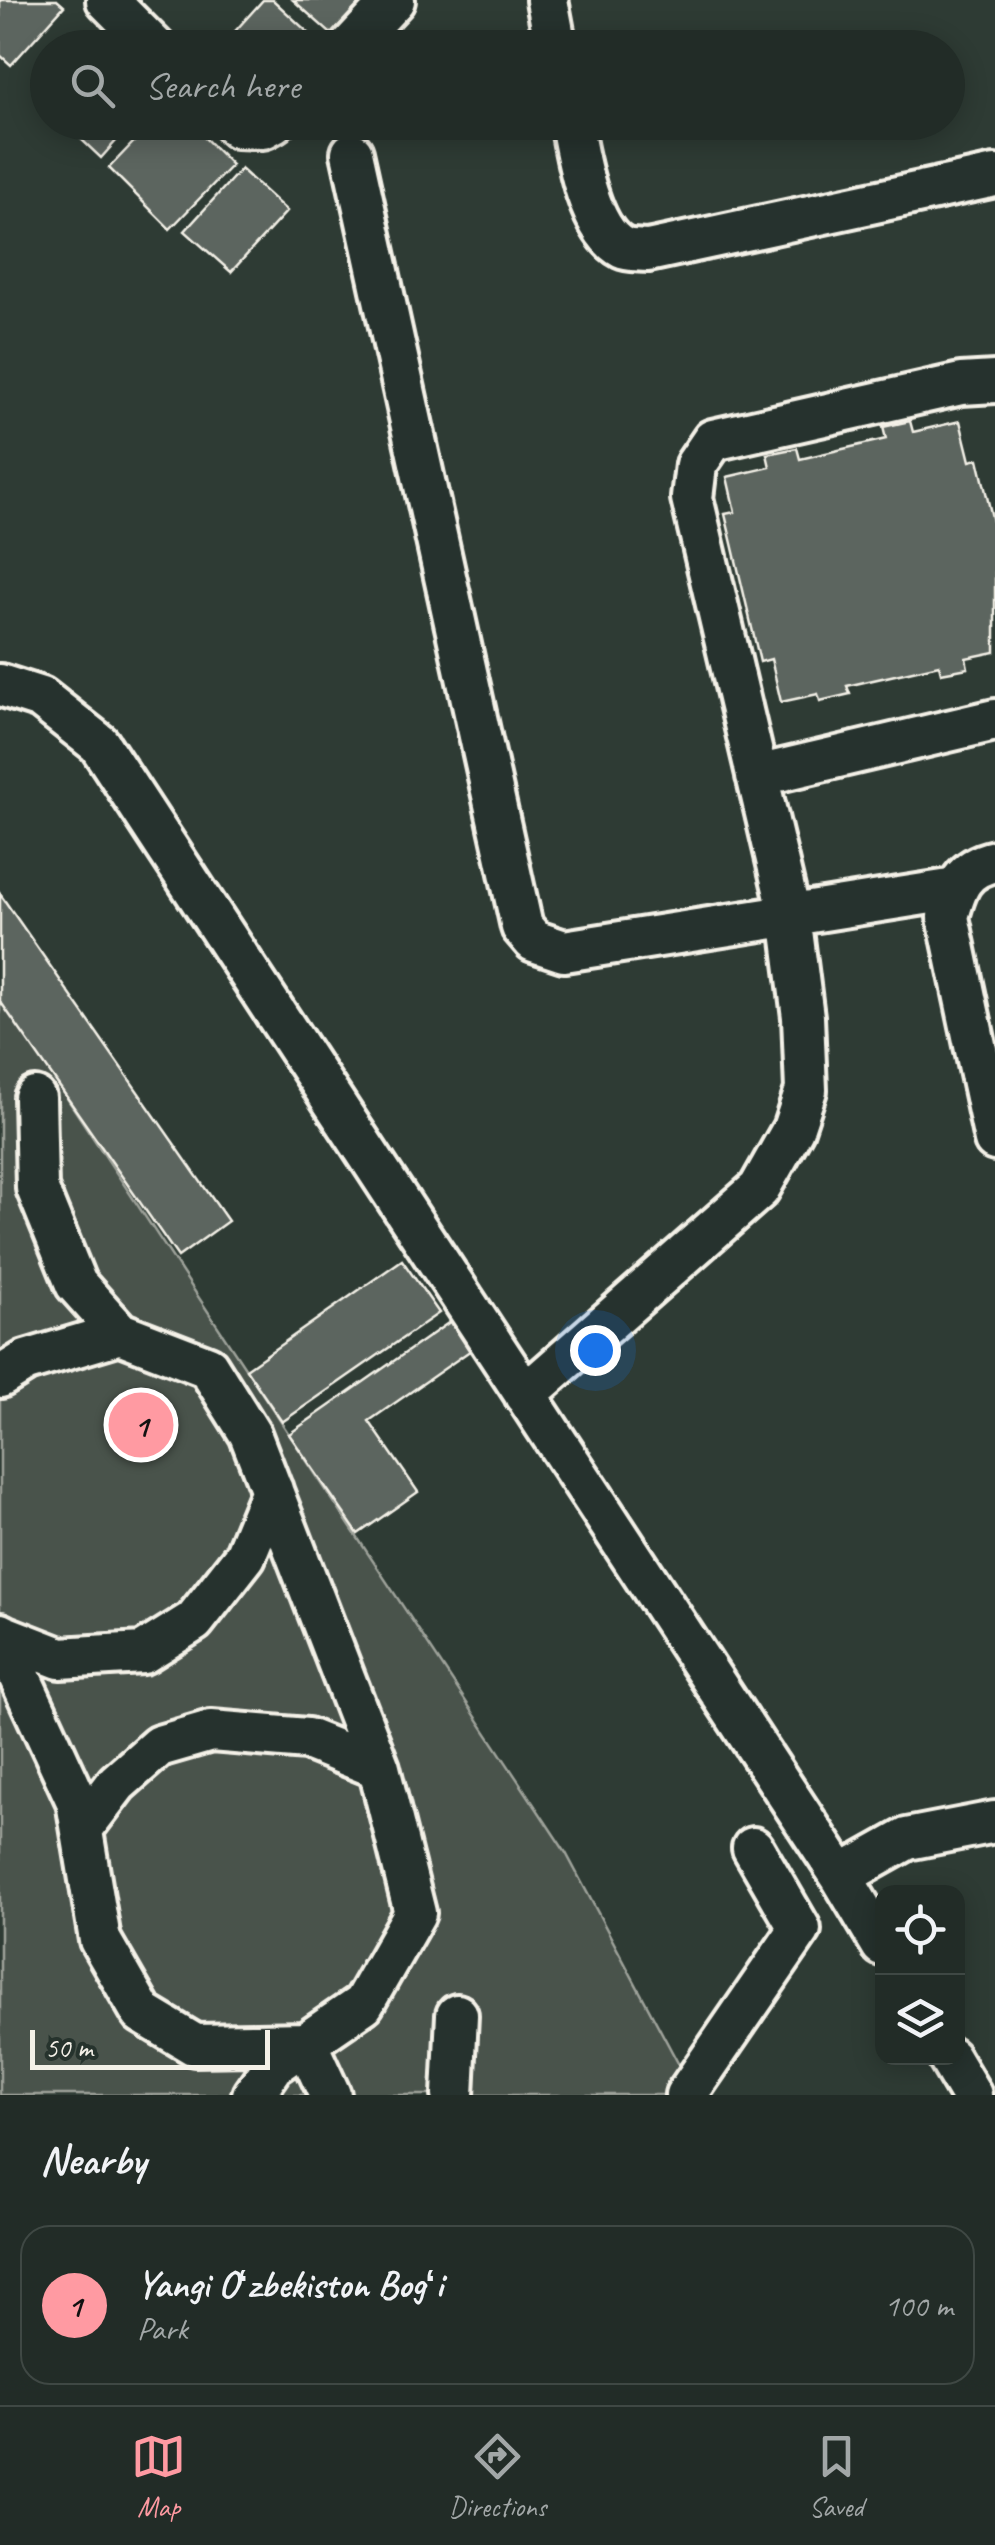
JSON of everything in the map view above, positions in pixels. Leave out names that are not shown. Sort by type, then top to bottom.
[{"type":"street","points":[[107,0],[137,30]]},
{"type":"street","points":[[366,30],[394,0]]},
{"type":"street","points":[[547,0],[553,30]]},
{"type":"street","points":[[574,140],[582,181],[604,228],[623,248],[648,251],[995,176]]},
{"type":"street","points":[[352,153],[522,926],[534,941],[564,950],[956,889]]},
{"type":"street","points":[[525,1395],[759,1188],[793,1130],[806,1090],[803,1017],[790,915],[692,498],[696,464],[713,440],[962,384],[995,382]]},
{"type":"street","points":[[0,684],[41,698],[99,744],[842,1876],[875,1933]]},
{"type":"street","points":[[757,776],[995,720]]},
{"type":"street","points":[[995,860],[976,865],[956,889],[948,917],[995,1140]]},
{"type":"street","points":[[35,1098],[37,1188],[76,1284],[120,1332],[208,1367],[250,1434],[379,1768],[415,1913],[364,2004],[274,2066],[253,2095]]},
{"type":"street","points":[[0,1377],[26,1361],[120,1332]]},
{"type":"street","points":[[0,1634],[60,1658],[143,1653],[194,1621],[244,1556],[272,1490]]},
{"type":"street","points":[[0,1634],[77,1801],[100,1940],[142,2013],[194,2045],[306,2043]]},
{"type":"street","points":[[82,1829],[117,1783],[159,1746],[211,1730],[307,1739],[379,1768]]},
{"type":"street","points":[[842,1876],[907,1838],[995,1822]]},
{"type":"street","points":[[686,2095],[800,1929],[752,1848]]},
{"type":"street","points":[[445,2090],[457,2014]]},
{"type":"street","points":[[306,2043],[330,2095]]},
{"type":"street","points":[[953,2065],[972,2095]]},
{"type":"shaded area","points":[[0,997],[566,1853],[695,2095],[0,2095]]},
{"type":"building","points":[[0,0],[57,0],[64,6],[42,30],[30,30],[30,44],[11,65],[0,55]]},
{"type":"building","points":[[263,0],[273,0],[306,30],[236,30]]},
{"type":"building","points":[[293,0],[376,0],[349,30],[327,30]]},
{"type":"building","points":[[82,140],[117,140],[101,158]]},
{"type":"building","points":[[136,140],[207,140],[232,165],[170,229],[109,168]]},
{"type":"building","points":[[241,169],[287,211],[231,272],[185,231]]},
{"type":"building","points":[[910,421],[913,432],[960,421],[970,461],[978,459],[995,530],[995,652],[966,658],[968,668],[941,673],[939,665],[847,686],[850,694],[820,701],[818,694],[781,702],[771,659],[760,662],[725,514],[735,512],[727,477],[770,467],[767,454],[797,448],[800,459],[886,439],[883,427]]},
{"type":"building","points":[[0,894],[228,1221],[178,1257],[0,1001]]},
{"type":"building","points":[[402,1260],[439,1313],[282,1422],[246,1369]]},
{"type":"building","points":[[454,1319],[474,1348],[369,1421],[418,1492],[358,1534],[289,1434]]},
{"type":"place","name":"Yangi Oʻzbekiston Bogʻi","points":[[141,1425]]}]
